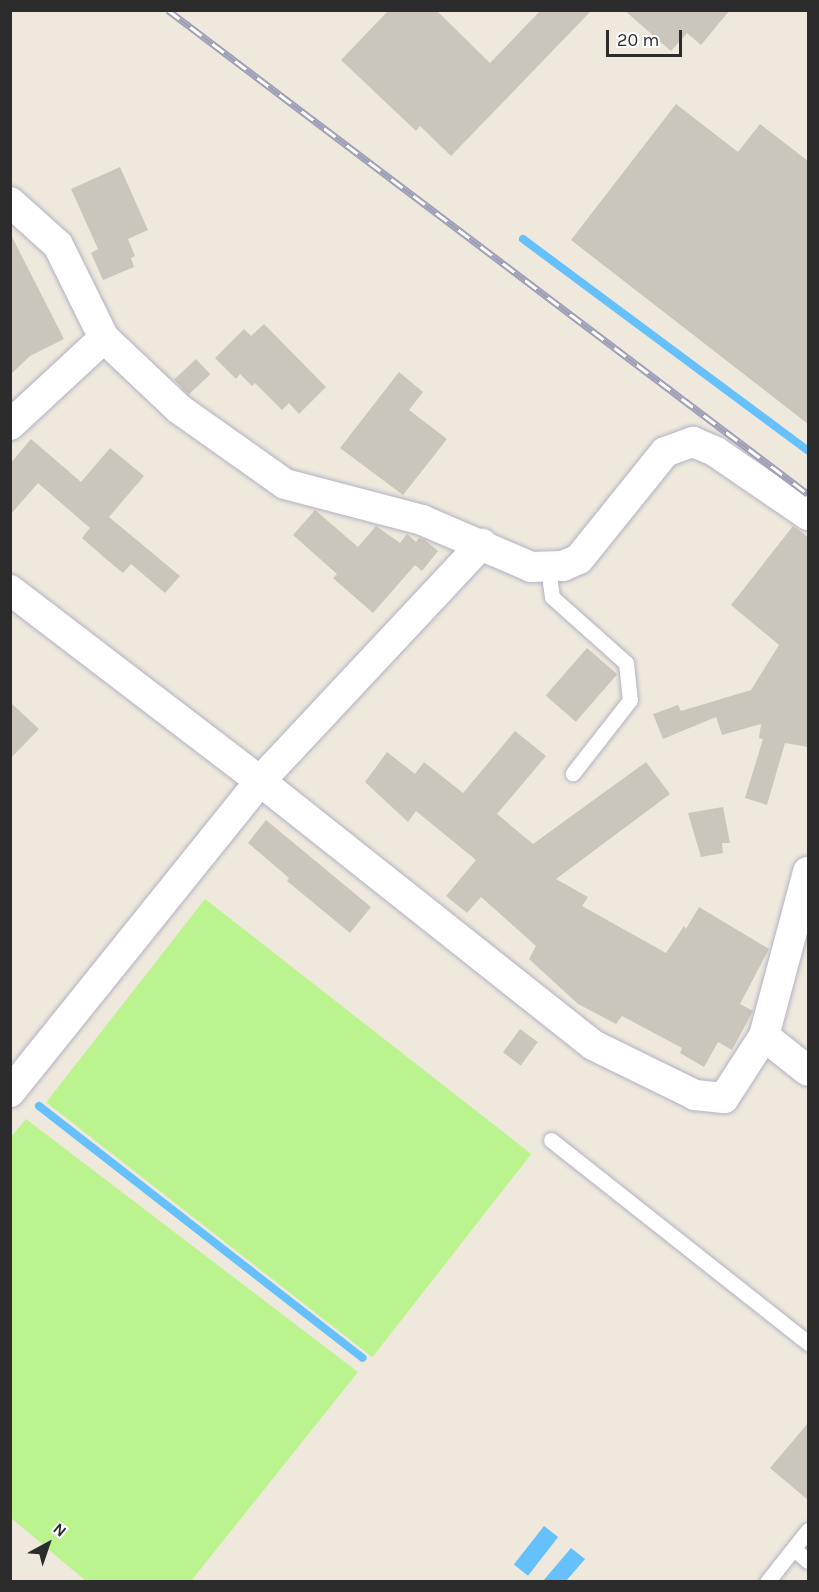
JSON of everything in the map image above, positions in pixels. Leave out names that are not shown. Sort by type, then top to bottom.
[{"type":"street","points":[[10,202],[58,245],[104,338],[179,409],[278,480],[422,520],[482,544],[514,562],[548,568],[579,559],[665,452],[693,442],[716,452],[808,515]]},
{"type":"street","points":[[10,425],[104,338]]},
{"type":"street","points":[[10,1092],[260,781],[482,544]]},
{"type":"street","points":[[10,590],[260,781],[593,1045],[695,1095],[724,1098],[764,1036],[808,872]]},
{"type":"street","points":[[764,1036],[808,1071]]},
{"type":"lane","points":[[548,568],[552,597],[626,663],[630,700],[573,773]]},
{"type":"lane","points":[[551,1140],[808,1343]]},
{"type":"lane","points":[[767,1581],[808,1530]]},
{"type":"lane","points":[[794,1549],[808,1561]]},
{"type":"green space","points":[[205,899],[531,1154],[372,1357],[46,1102]]},
{"type":"green space","points":[[26,1119],[358,1372],[191,1581],[86,1581],[11,1518],[10,1138]]},
{"type":"water","points":[[544,1526],[558,1537],[528,1576],[514,1565]]},
{"type":"water","points":[[571,1548],[585,1559],[566,1581],[543,1581]]},
{"type":"building","points":[[389,10],[436,10],[490,63],[541,10],[592,10],[451,156],[420,126],[416,131],[341,60]]},
{"type":"building","points":[[624,10],[730,10],[701,45],[687,33],[671,51]]},
{"type":"building","points":[[676,104],[738,152],[760,124],[808,161],[808,424],[571,240]]},
{"type":"building","points":[[120,167],[148,230],[128,239],[135,256],[131,258],[134,267],[103,280],[91,253],[98,249],[71,189]]},
{"type":"building","points":[[10,233],[64,339],[30,356],[10,375]]},
{"type":"building","points":[[264,324],[326,387],[299,414],[289,403],[282,410],[255,383],[252,386],[240,374],[236,379],[215,358],[244,329],[251,336]]},
{"type":"building","points":[[196,359],[210,374],[188,395],[174,379]]},
{"type":"building","points":[[399,372],[423,392],[409,410],[447,439],[403,495],[340,448]]},
{"type":"building","points":[[31,439],[81,482],[110,448],[144,476],[109,517],[180,576],[165,593],[131,564],[123,573],[106,559],[82,538],[90,528],[38,483],[10,515],[10,464]]},
{"type":"building","points":[[315,510],[358,547],[376,526],[400,543],[407,534],[416,542],[419,538],[425,540],[438,551],[422,571],[415,565],[373,613],[333,578],[337,574],[293,535]]},
{"type":"building","points":[[793,526],[808,537],[808,747],[785,743],[767,805],[745,798],[763,739],[759,738],[761,724],[722,735],[716,717],[663,739],[653,714],[678,705],[681,711],[751,690],[779,645],[731,605]]},
{"type":"building","points":[[587,648],[617,674],[576,722],[546,696]]},
{"type":"building","points":[[10,702],[39,729],[10,759]]},
{"type":"building","points":[[515,731],[546,756],[497,814],[533,844],[646,762],[670,794],[556,879],[588,897],[582,906],[666,953],[684,926],[686,929],[699,907],[769,949],[740,1004],[753,1011],[732,1050],[718,1042],[704,1067],[680,1053],[682,1048],[622,1016],[616,1024],[578,1004],[529,959],[536,946],[481,897],[467,913],[446,896],[476,860],[416,811],[408,822],[365,782],[387,752],[415,774],[424,762],[463,793]]},
{"type":"building","points":[[723,807],[730,843],[722,843],[723,853],[701,857],[688,813]]},
{"type":"building","points":[[266,820],[371,907],[350,933],[287,881],[289,878],[248,843]]},
{"type":"building","points":[[520,1029],[538,1042],[521,1065],[503,1052]]},
{"type":"building","points":[[808,1423],[808,1500],[770,1468]]},
{"type":"waterway","points":[[523,239],[808,451]]},
{"type":"waterway","points":[[39,1106],[363,1358]]},
{"type":"railway","points":[[168,10],[808,494]]}]
